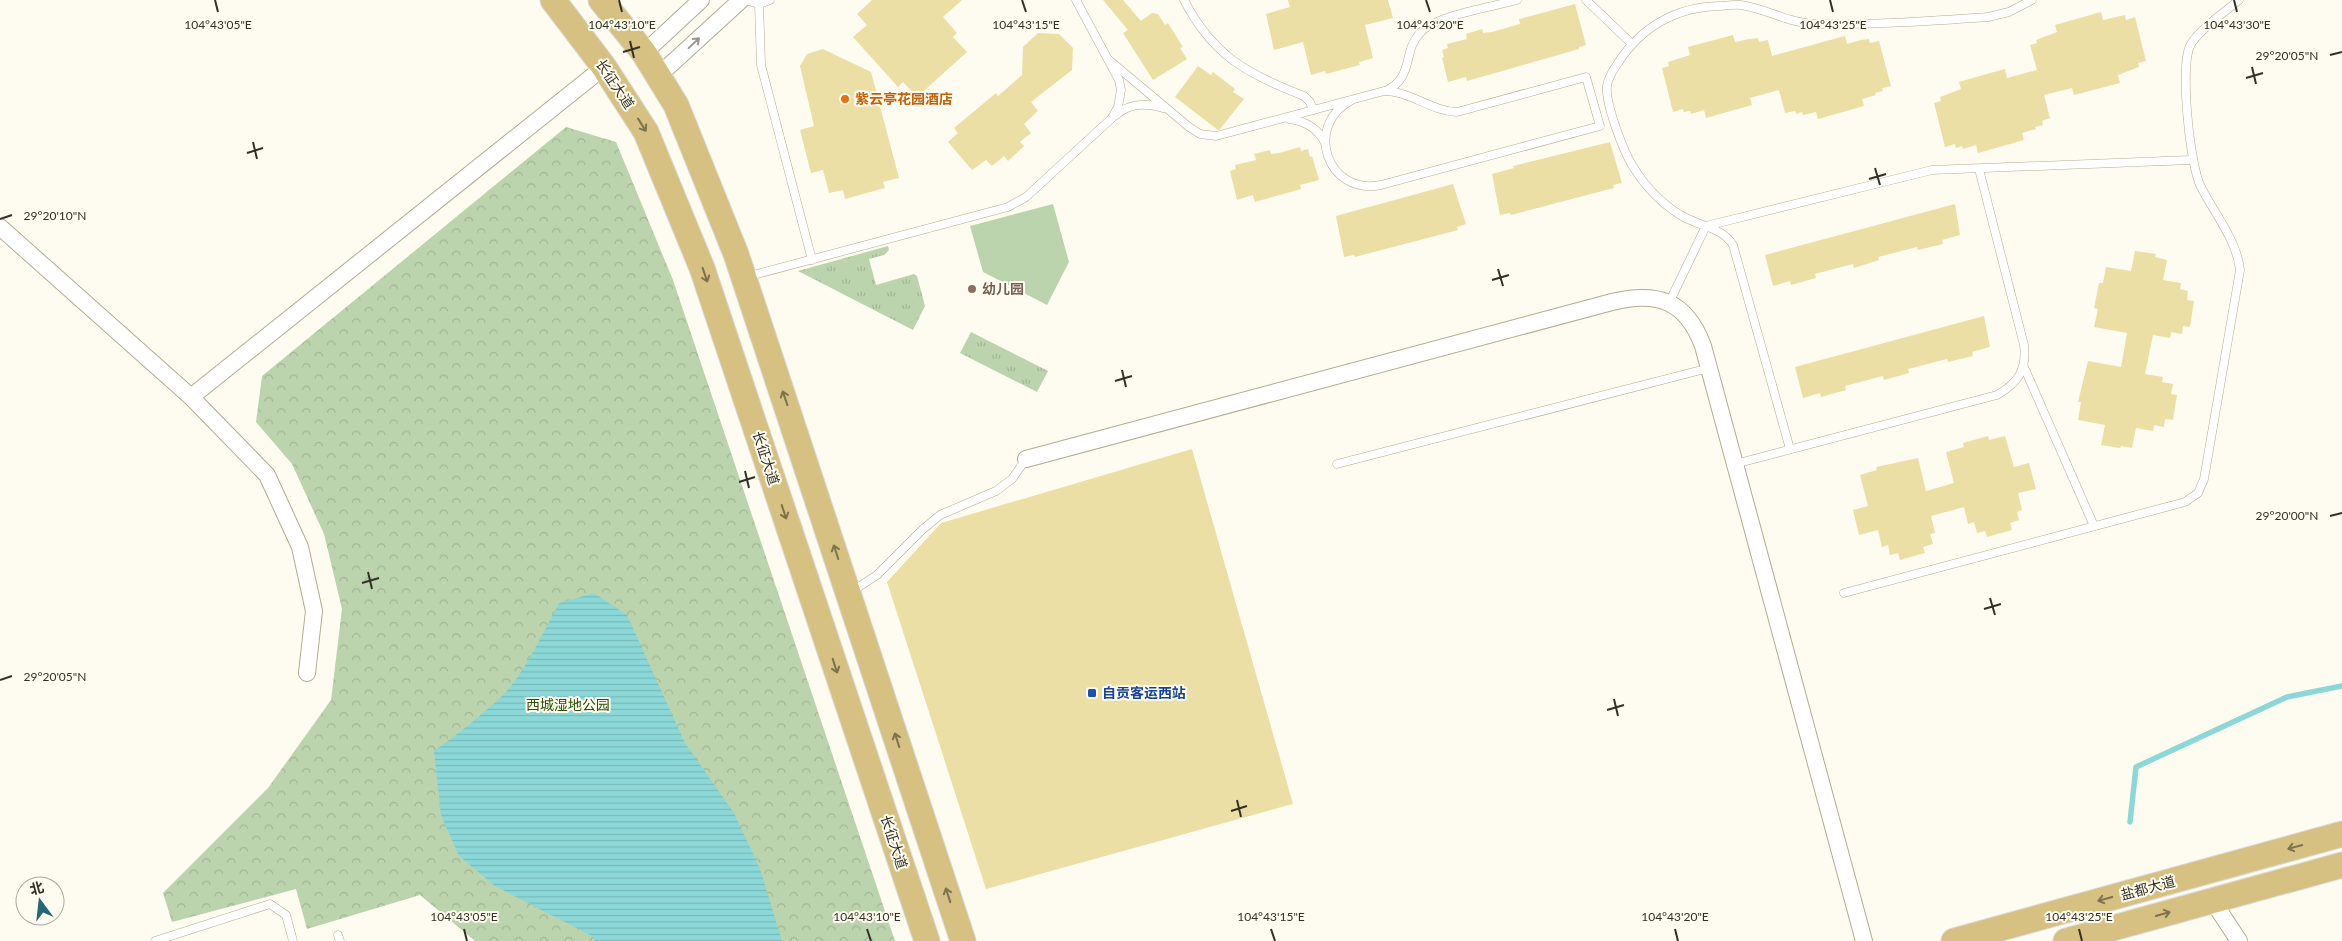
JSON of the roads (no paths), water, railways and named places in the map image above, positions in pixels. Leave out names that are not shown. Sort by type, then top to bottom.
[{"type":"main road","name":"长征大道","points":[[553,0],[604,67],[646,132],[702,268],[927,941]]},
{"type":"main road","points":[[600,0],[644,53],[676,105],[744,278],[850,593],[963,941]]},
{"type":"main road","name":"盐都大道","points":[[1954,941],[2342,834]]},
{"type":"main road","name":"盐都大道","points":[[2066,941],[2342,865]]},
{"type":"street","points":[[644,53],[701,0]]},
{"type":"street","points":[[658,76],[741,0]]},
{"type":"street","points":[[191,397],[604,67]]},
{"type":"street","points":[[0,227],[191,397],[267,475],[300,547],[314,611],[307,673]]},
{"type":"street","points":[[1026,459],[1634,296],[1653,297],[1669,303],[1684,313],[1696,327],[1709,368],[1864,941]]},
{"type":"street","points":[[2212,900],[2239,941]]},
{"type":"lane","points":[[745,0],[759,4],[770,0]]},
{"type":"lane","points":[[1076,0],[1119,80],[1121,99],[1112,118]]},
{"type":"lane","points":[[1184,0],[1209,40],[1233,61],[1254,76],[1304,96],[1310,102],[1313,110]]},
{"type":"lane","points":[[1384,91],[1403,76],[1415,38],[1426,28],[1440,20],[1517,0]]},
{"type":"lane","points":[[1586,0],[1632,44]]},
{"type":"lane","points":[[1733,245],[1728,237],[1681,215],[1653,192],[1632,165],[1615,122],[1608,96],[1608,80],[1632,44],[1661,21],[1685,10],[1702,6],[1741,5],[1785,20],[1816,24],[1988,17],[2008,12],[2032,0]]},
{"type":"lane","points":[[1844,593],[2185,502],[2198,494],[2204,479],[2240,270],[2236,251],[2199,185],[2191,160],[2185,60],[2191,44],[2238,0]]},
{"type":"lane","points":[[759,4],[761,65],[812,260]]},
{"type":"lane","points":[[1109,60],[1189,127],[1207,136],[1216,136],[1384,91],[1402,93],[1439,109],[1457,112],[1586,77],[1600,126]]},
{"type":"lane","points":[[1352,100],[1342,105],[1332,115],[1326,128],[1326,145],[1331,164],[1341,178],[1360,186],[1370,187],[1615,122]]},
{"type":"lane","points":[[744,278],[1008,207],[1026,197],[1121,111],[1143,104],[1168,110]]},
{"type":"lane","points":[[1281,119],[1306,123],[1319,133],[1326,145]]},
{"type":"lane","points":[[1706,226],[1932,170],[2191,160]]},
{"type":"lane","points":[[1979,169],[2024,344],[2024,367],[2094,526]]},
{"type":"lane","points":[[1740,218],[1731,227],[1733,245],[1790,449]]},
{"type":"lane","points":[[1669,303],[1706,226]]},
{"type":"lane","points":[[1734,464],[1996,396],[2010,388],[2024,367]]},
{"type":"lane","points":[[1337,464],[1709,368]]},
{"type":"lane","points":[[850,593],[877,575],[922,530],[940,515],[996,491],[1012,479],[1026,459]]},
{"type":"lane","points":[[155,941],[270,904],[286,915],[293,941]]},
{"type":"water","points":[[594,593],[627,615],[685,743],[734,813],[760,869],[782,941],[595,941],[594,937],[495,886],[459,856],[441,815],[434,751],[503,695],[519,675],[534,651],[559,603]]},
{"type":"waterway","points":[[2130,822],[2136,767],[2287,697],[2342,686]]},
{"type":"place","name":"紫云亭花园酒店","points":[[845,99]]},
{"type":"place","name":"幼儿园","points":[[972,289]]},
{"type":"place","name":"自贡客运西站","points":[[1092,693]]},
{"type":"park label","name":"西城湿地公园","points":[[568,705]]}]
